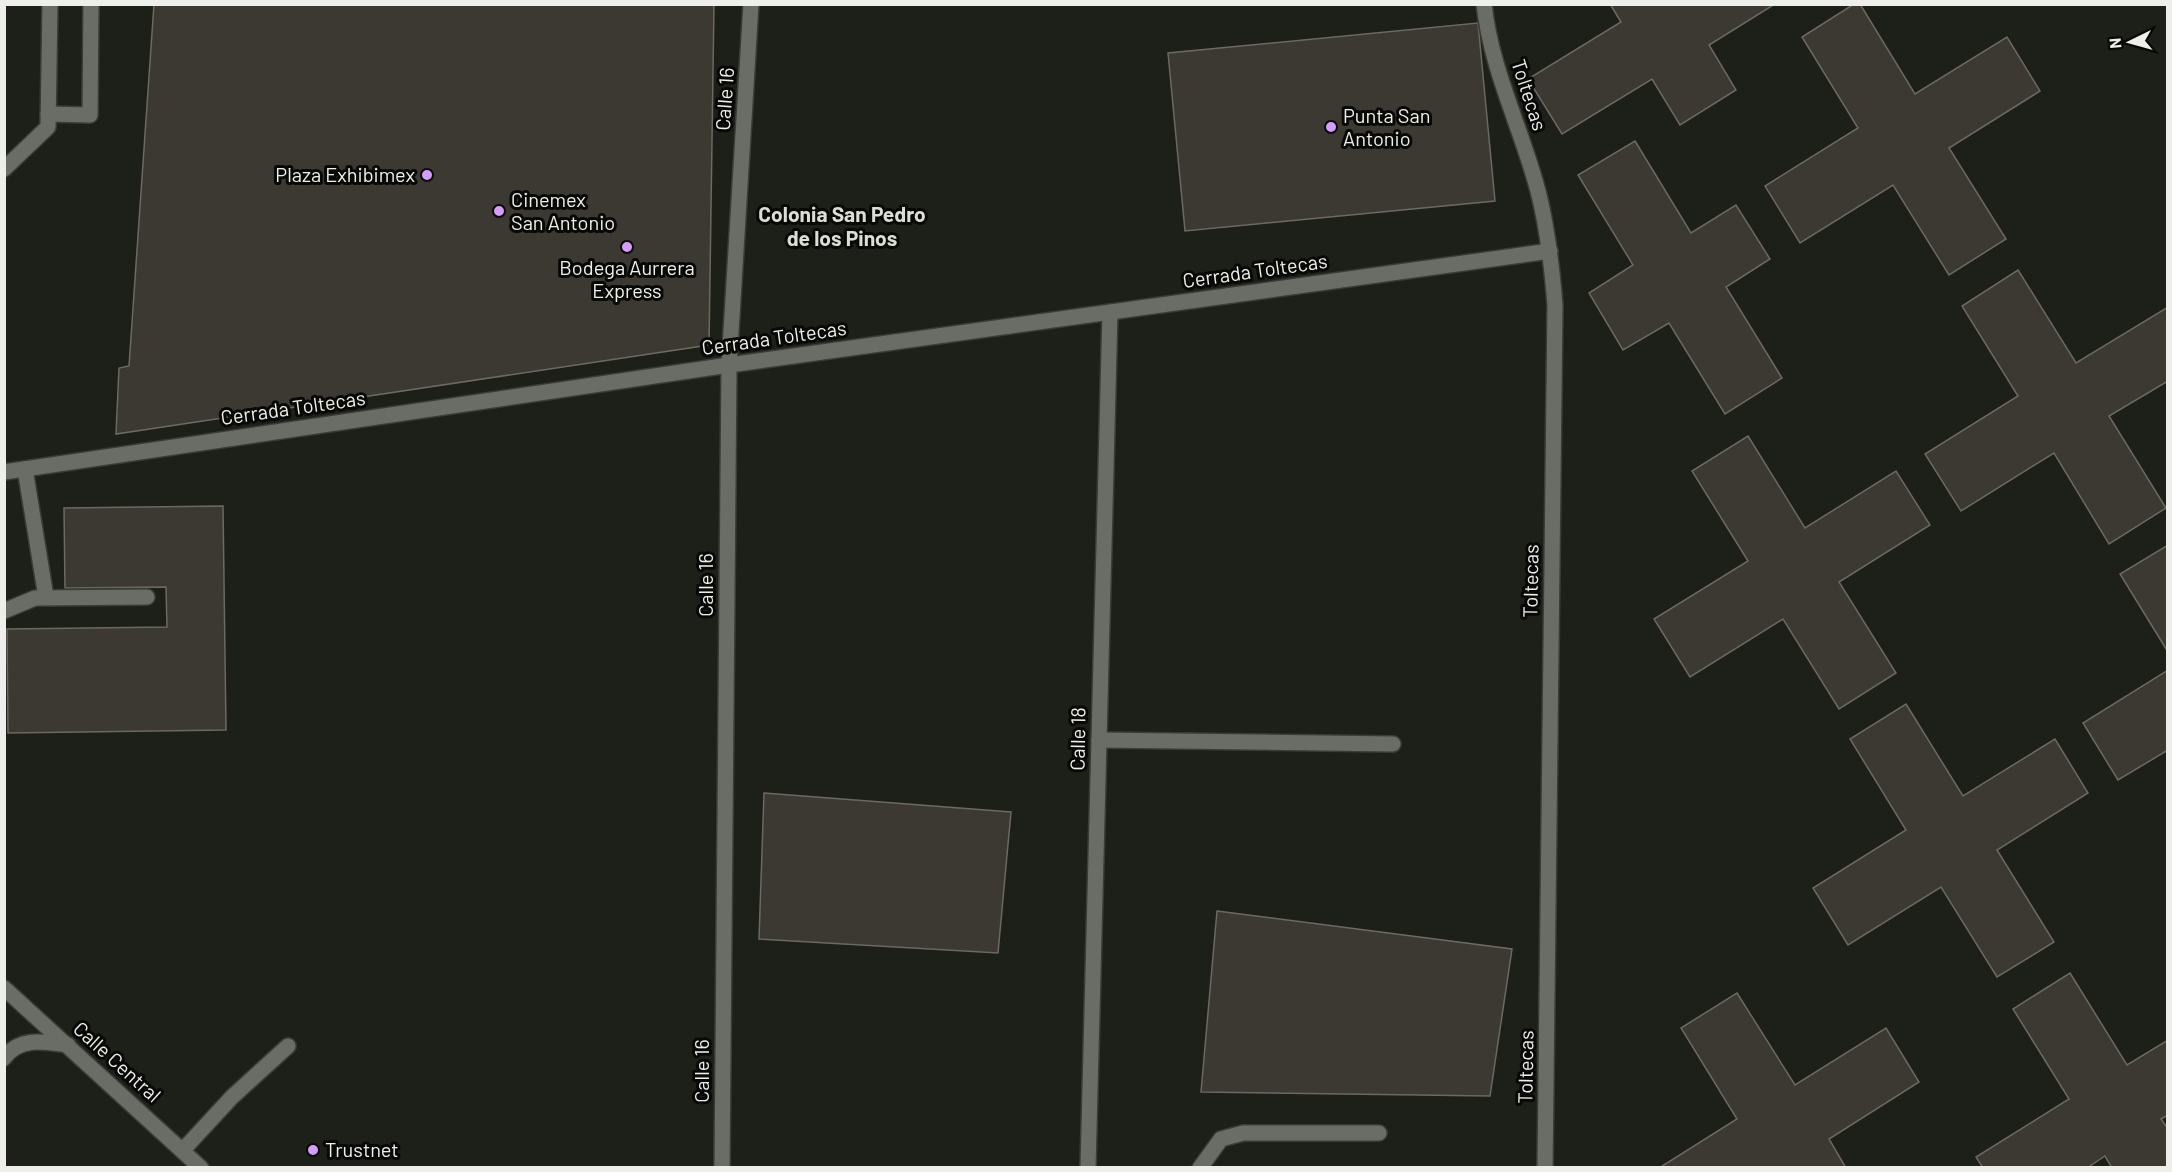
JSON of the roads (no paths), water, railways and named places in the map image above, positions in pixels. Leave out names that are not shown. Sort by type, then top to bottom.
[{"type":"street","points":[[4,169],[48,127],[50,4]]},
{"type":"street","points":[[48,114],[90,115],[92,4]]},
{"type":"street","name":"Calle 16","points":[[722,1167],[729,365],[752,4]]},
{"type":"street","name":"Toltecas","points":[[1484,4],[1491,46],[1539,195],[1550,250],[1556,305],[1545,1167]]},
{"type":"street","name":"Cerrada Toltecas","points":[[4,472],[729,365],[1550,250]]},
{"type":"street","name":"Calle 18","points":[[1088,1167],[1110,312]]},
{"type":"street","points":[[25,469],[46,597]]},
{"type":"street","points":[[4,611],[35,598],[147,597]]},
{"type":"street","points":[[1099,740],[1393,744]]},
{"type":"street","name":"Calle Central","points":[[4,988],[201,1167]]},
{"type":"street","points":[[4,1058],[23,1043],[42,1041],[68,1045]]},
{"type":"street","points":[[183,1150],[232,1097],[288,1046]]},
{"type":"street","points":[[1200,1167],[1221,1139],[1243,1133],[1379,1133]]},
{"type":"place","name":"Punta San Antonio","points":[[1331,127]]},
{"type":"place","name":"Plaza Exhibimex","points":[[427,175]]},
{"type":"place","name":"Cinemex San Antonio","points":[[499,211]]},
{"type":"place","name":"Bodega Aurrera Express","points":[[627,247]]},
{"type":"place","name":"Trustnet","points":[[313,1150]]},
{"type":"district","name":"Colonia San Pedro de los Pinos","points":[[842,227]]}]
